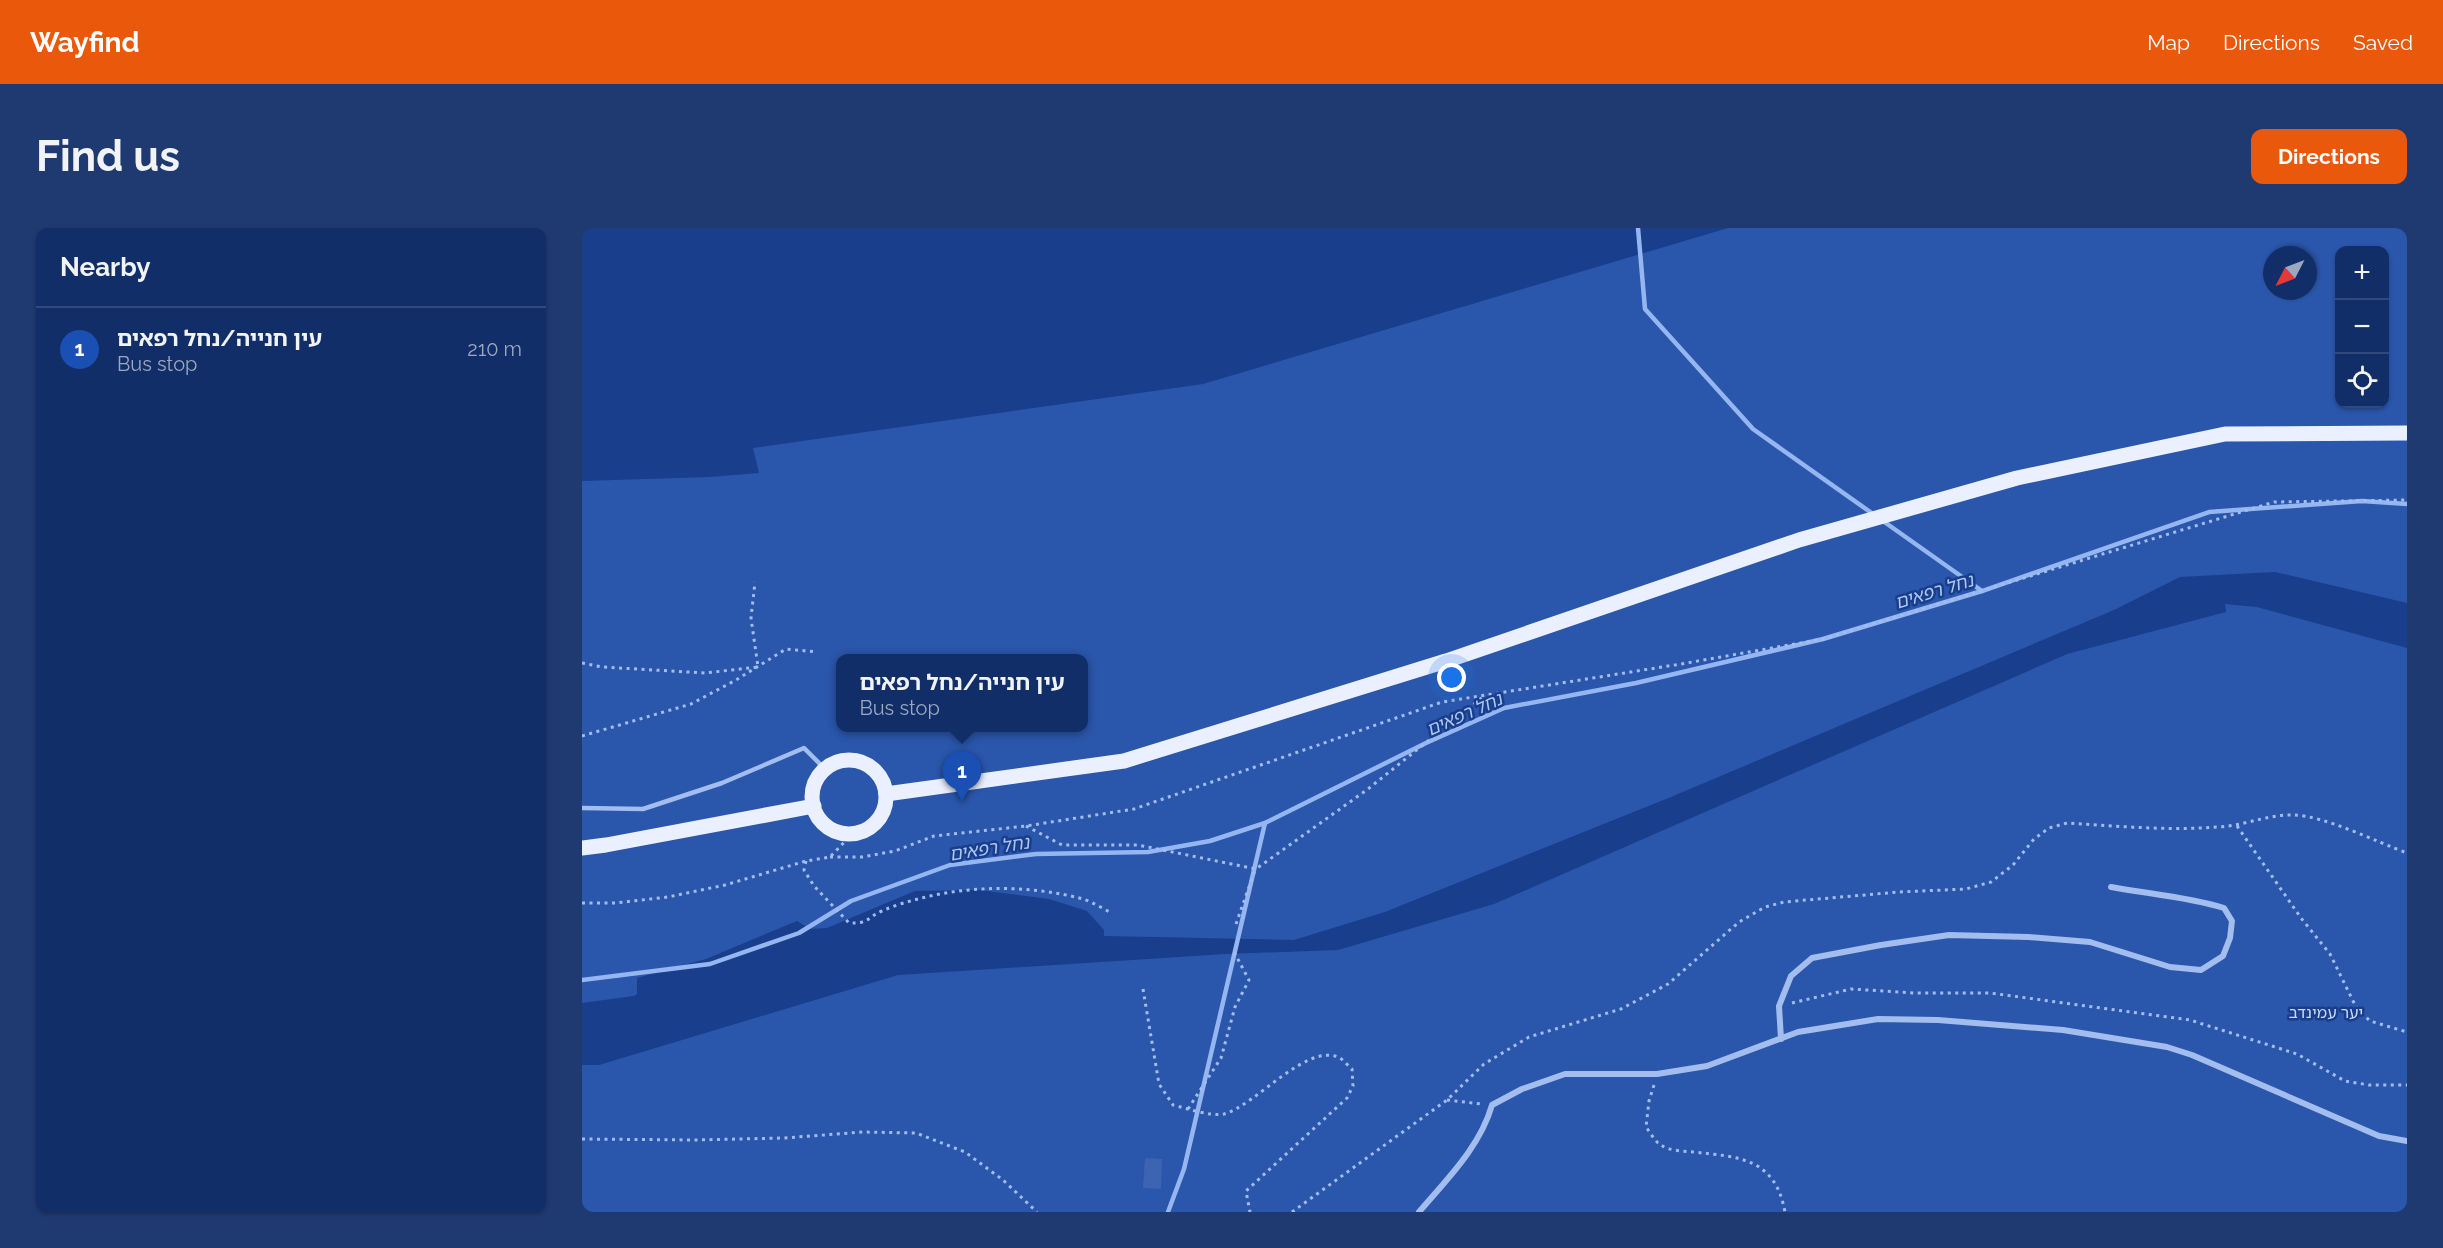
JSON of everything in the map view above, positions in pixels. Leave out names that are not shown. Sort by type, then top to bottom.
[{"type":"main road","points":[[886,794],[1124,761],[1446,661],[1798,540],[2017,478],[2225,434],[2407,434]]},
{"type":"main road","points":[[840,761],[861,762],[871,766],[878,774],[886,794],[881,816],[874,825],[864,831],[853,833],[833,829],[824,824],[814,806],[813,794],[815,783],[825,769],[840,761]]},
{"type":"main road","points":[[582,848],[814,806]]},
{"type":"street","points":[[1780,1039],[1779,1006],[1791,976],[1812,958],[1949,935],[2028,937],[2090,942],[2170,967],[2201,970],[2223,956],[2230,938],[2232,921],[2224,908],[2200,901],[2112,887]]},
{"type":"street","points":[[1419,1212],[1477,1140],[1487,1124],[1492,1105],[1522,1089],[1565,1074],[1657,1074],[1707,1066],[1798,1032],[1878,1019],[1938,1020],[2063,1030],[2167,1047],[2192,1055],[2379,1136],[2407,1141]]},
{"type":"lane","points":[[582,808],[643,809],[722,783],[804,748],[825,769]]},
{"type":"path","points":[[582,903],[615,903],[668,897],[725,885],[806,861],[830,857],[862,857],[895,851],[934,836],[1026,826],[1134,808],[1442,702],[1823,639],[2274,502],[2407,500]]},
{"type":"path","points":[[755,582],[751,618],[758,667]]},
{"type":"path","points":[[582,736],[691,704],[786,649],[817,652]]},
{"type":"path","points":[[582,663],[602,667],[705,673],[758,667]]},
{"type":"path","points":[[1236,924],[1256,869],[1368,789],[1486,695]]},
{"type":"path","points":[[1292,1212],[1447,1100],[1484,1064],[1529,1036],[1621,1009],[1668,984],[1739,922],[1765,907],[1795,901],[1899,892],[1966,890],[1991,882],[2013,865],[2034,839],[2049,828],[2067,823],[2182,830],[2238,826],[2274,816],[2297,815],[2334,825],[2407,853]]},
{"type":"path","points":[[1026,826],[1062,845],[1138,845],[1256,869]]},
{"type":"path","points":[[2238,826],[2301,918],[2330,954],[2356,1007],[2370,1021],[2407,1032]]},
{"type":"path","points":[[830,857],[853,833]]},
{"type":"path","points":[[806,861],[804,870],[814,886],[849,923],[871,920],[880,912],[918,899],[993,889],[1044,891],[1086,900],[1112,913]]},
{"type":"path","points":[[1188,1109],[1221,1058],[1235,1007],[1249,980],[1233,950]]},
{"type":"path","points":[[1779,1006],[1851,988],[1915,993],[1990,993],[2190,1020],[2297,1054],[2345,1081],[2369,1085],[2407,1084]]},
{"type":"path","points":[[1143,989],[1159,1084],[1173,1105],[1221,1115],[1238,1108],[1309,1058],[1328,1055],[1339,1058],[1352,1069],[1353,1086],[1347,1098],[1246,1191],[1250,1212]]},
{"type":"path","points":[[1657,1074],[1649,1101],[1646,1127],[1660,1145],[1681,1151],[1738,1157],[1758,1166],[1773,1178],[1782,1194],[1785,1212]]},
{"type":"path","points":[[1447,1100],[1492,1105]]},
{"type":"path","points":[[582,1139],[706,1140],[784,1138],[863,1132],[916,1133],[965,1152],[1004,1180],[1037,1212]]},
{"type":"green space","points":[[1728,228],[2407,228],[2407,603],[2275,572],[2180,577],[2114,610],[1671,797],[1385,912],[1294,940],[1104,936],[1104,930],[1087,911],[1049,899],[979,890],[915,891],[827,928],[810,929],[797,921],[706,959],[637,978],[637,994],[634,996],[582,1003],[582,481],[759,473],[753,448],[1203,384]]},
{"type":"green space","name":"יער עמינדב","points":[[2225,604],[2257,607],[2407,648],[2407,1212],[582,1212],[582,1065],[599,1065],[898,975],[1225,954],[1338,950],[1494,904],[2067,654],[2226,612]]},
{"type":"building","points":[[1145,1158],[1162,1159],[1161,1189],[1143,1188]]},
{"type":"waterway","points":[[1638,228],[1645,309],[1753,429],[1873,514]]},
{"type":"waterway","name":"נחל רפאים","points":[[582,980],[710,964],[799,933],[851,901],[950,865],[1036,854],[1148,852],[1210,841],[1265,823],[1426,743],[1504,708],[1636,683],[1823,639],[1982,591],[2209,512],[2362,501],[2407,504]]},
{"type":"waterway","points":[[1883,521],[1982,591]]},
{"type":"waterway","points":[[1168,1212],[1184,1169],[1265,823]]},
{"type":"place","name":"עין חנייה/נחל רפאים","points":[[962,801]]}]
